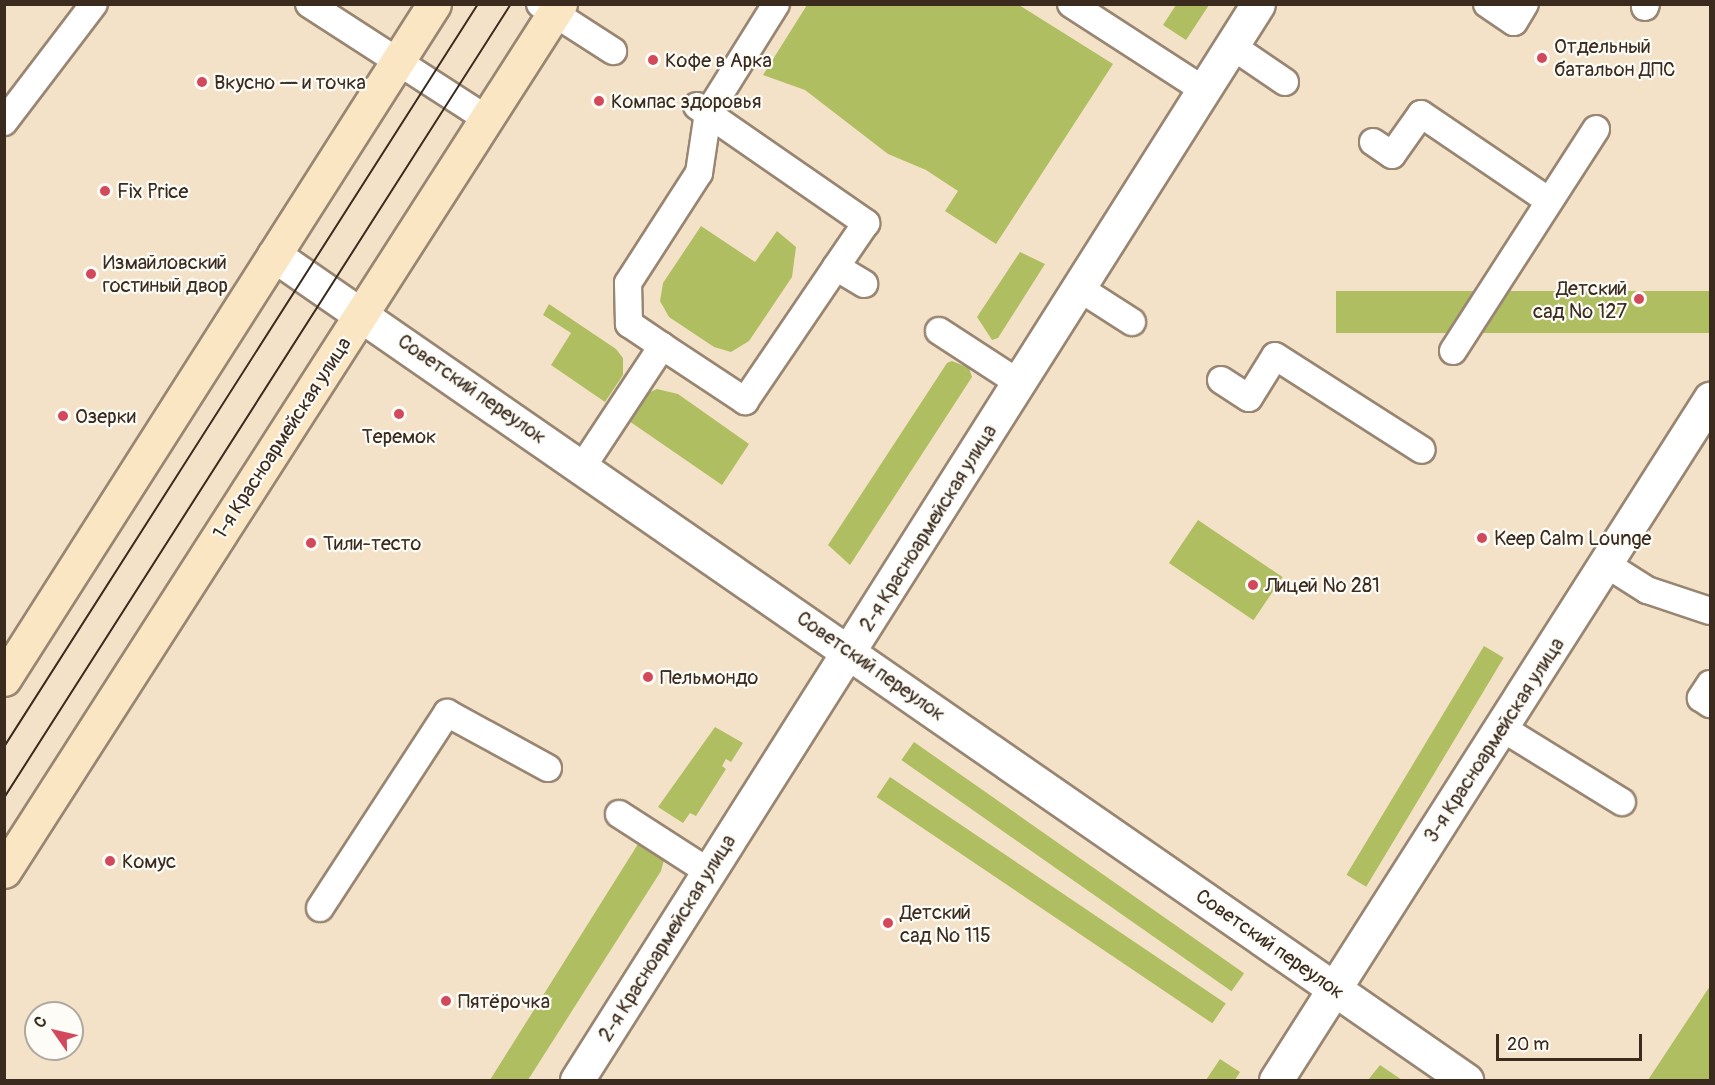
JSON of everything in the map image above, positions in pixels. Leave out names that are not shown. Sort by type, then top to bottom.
[{"type":"main road","points":[[4,679],[434,4]]},
{"type":"main road","name":"1-я Красноармейская улица","points":[[4,871],[487,119],[551,7]]},
{"type":"street","name":"2-я Красноармейская улица","points":[[578,1080],[1258,4]]},
{"type":"street","name":"Советский переулок","points":[[274,255],[583,466],[1466,1080]]},
{"type":"street","name":"3-я Красноармейская улица","points":[[1276,1080],[1710,399]]},
{"type":"lane","points":[[4,122],[94,4]]},
{"type":"lane","points":[[309,4],[487,119]]},
{"type":"lane","points":[[702,109],[866,223],[745,401],[629,324],[628,283],[699,173],[702,109],[776,4]]},
{"type":"lane","points":[[1071,4],[1204,90]]},
{"type":"lane","points":[[1487,4],[1514,22],[1525,4]]},
{"type":"lane","points":[[551,7],[613,51]]},
{"type":"lane","points":[[1232,46],[1285,82]]},
{"type":"lane","points":[[1373,142],[1392,155],[1421,114],[1549,201]]},
{"type":"lane","points":[[1453,351],[1596,129]]},
{"type":"lane","points":[[836,267],[864,284]]},
{"type":"lane","points":[[1079,288],[1132,322]]},
{"type":"lane","points":[[939,331],[1019,383]]},
{"type":"lane","points":[[583,466],[662,346]]},
{"type":"lane","points":[[1221,380],[1249,398],[1275,356],[1422,450]]},
{"type":"lane","points":[[1606,564],[1647,590],[1710,611]]},
{"type":"lane","points":[[1710,684],[1701,698],[1710,704]]},
{"type":"lane","points":[[320,908],[447,713],[548,768]]},
{"type":"lane","points":[[1502,728],[1622,802]]},
{"type":"lane","points":[[619,814],[709,872]]},
{"type":"green space","points":[[807,5],[1019,5],[1113,64],[996,244],[945,211],[958,191],[926,170],[888,154],[805,90],[763,75]]},
{"type":"green space","points":[[1176,5],[1209,5],[1186,40],[1163,25]]},
{"type":"green space","points":[[701,226],[755,262],[777,231],[796,247],[792,277],[749,341],[731,352],[714,347],[669,317],[660,301],[663,283]]},
{"type":"green space","points":[[1020,252],[1045,264],[998,338],[992,340],[977,317]]},
{"type":"green space","points":[[1336,291],[1710,291],[1710,333],[1336,333]]},
{"type":"green space","points":[[549,304],[616,349],[623,358],[623,375],[605,402],[551,365],[571,333],[543,315]]},
{"type":"green space","points":[[952,361],[969,368],[972,377],[850,565],[828,545],[947,363]]},
{"type":"green space","points":[[657,389],[678,394],[749,444],[722,485],[629,421],[648,393]]},
{"type":"green space","points":[[1198,520],[1283,577],[1253,620],[1169,563]]},
{"type":"green space","points":[[1484,646],[1504,658],[1366,887],[1346,875]]},
{"type":"green space","points":[[715,727],[743,743],[731,762],[726,759],[722,766],[726,769],[696,816],[690,813],[683,823],[658,807]]},
{"type":"green space","points":[[914,742],[1244,973],[1231,991],[901,760]]},
{"type":"green space","points":[[890,777],[1226,1003],[1212,1023],[877,797]]},
{"type":"green space","points":[[638,844],[664,860],[661,871],[528,1080],[490,1080]]},
{"type":"green space","points":[[1710,986],[1710,1080],[1648,1080]]},
{"type":"green space","points":[[1220,1059],[1240,1072],[1235,1080],[1206,1080]]},
{"type":"green space","points":[[1380,1065],[1402,1080],[1368,1080]]},
{"type":"tram line","points":[[4,747],[478,4]]},
{"type":"tram line","points":[[4,798],[511,4]]},
{"type":"place","name":"Отдельный батальон ДПС","points":[[1542,58]]},
{"type":"place","name":"Кофе в Арка","points":[[653,60]]},
{"type":"place","name":"Вкусно — и точка","points":[[202,82]]},
{"type":"place","name":"Компас здоровья","points":[[599,101]]},
{"type":"place","name":"Fix Price","points":[[105,191]]},
{"type":"place","name":"Измайловский гостиный двор","points":[[91,274]]},
{"type":"place","name":"Детский сад № 127","points":[[1639,299]]},
{"type":"place","name":"Теремок","points":[[399,414]]},
{"type":"place","name":"Озерки","points":[[63,416]]},
{"type":"place","name":"Keep Calm Lounge","points":[[1482,538]]},
{"type":"place","name":"Тили-тесто","points":[[311,543]]},
{"type":"place","name":"Лицей № 281","points":[[1253,585]]},
{"type":"place","name":"Пельмондо","points":[[648,677]]},
{"type":"place","name":"Комус","points":[[110,861]]},
{"type":"place","name":"Детский сад № 115","points":[[888,923]]},
{"type":"place","name":"Пятёрочка","points":[[446,1001]]}]
